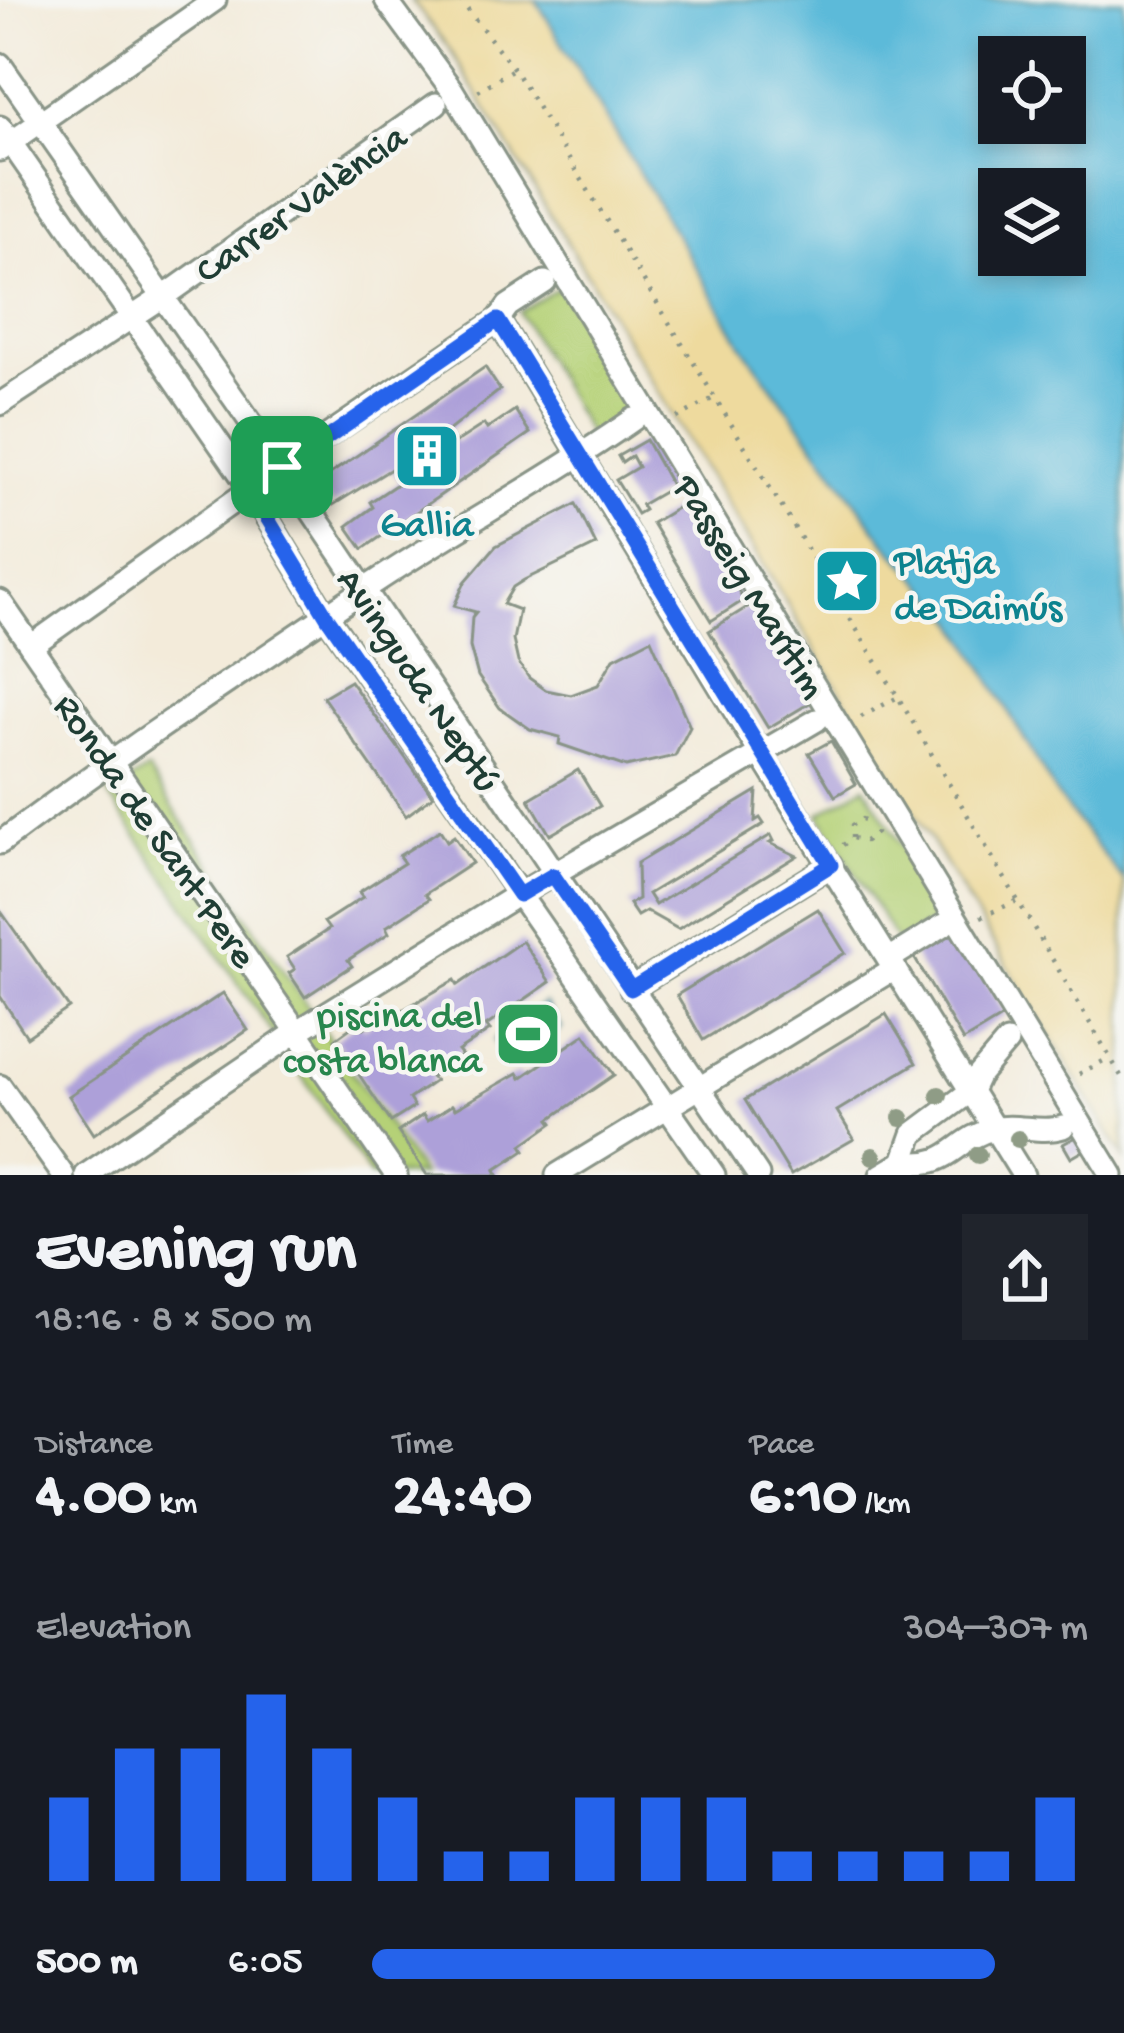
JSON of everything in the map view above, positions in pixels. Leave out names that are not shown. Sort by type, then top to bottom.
[{"type":"street","points":[[4,140],[215,0]]},
{"type":"street","name":"Passeig Marítim","points":[[386,0],[452,89],[1112,1175]]},
{"type":"street","name":"Avinguda Neptú","points":[[0,64],[282,467],[758,1175]]},
{"type":"street","name":"Carrer València","points":[[0,404],[163,297],[436,104]]},
{"type":"street","name":"Avinguda Neptú","points":[[4,140],[251,491],[327,617],[714,1175]]},
{"type":"street","points":[[31,646],[498,320],[508,307],[545,282]]},
{"type":"street","name":"Passeig Marítim","points":[[498,320],[1023,1175]]},
{"type":"street","points":[[0,843],[362,591],[634,419]]},
{"type":"street","name":"Ronda de Sant Pere","points":[[0,601],[397,1175]]},
{"type":"street","name":"Passeig Marítim","points":[[761,754],[818,720]]},
{"type":"street","points":[[86,1175],[298,1031],[761,754]]},
{"type":"street","points":[[631,989],[831,865]]},
{"type":"street","points":[[557,1175],[892,964],[944,925]]},
{"type":"street","points":[[903,1162],[913,1134],[971,1091],[1007,1042]]},
{"type":"street","points":[[0,1086],[7,1110],[63,1175]]},
{"type":"street","points":[[881,1175],[903,1162],[929,1166],[994,1128],[1063,1127]]},
{"type":"path","points":[[460,0],[514,69],[898,697],[1124,1081]]},
{"type":"path","points":[[479,92],[514,69]]},
{"type":"path","points":[[678,419],[715,397]]},
{"type":"path","points":[[860,717],[898,697]]},
{"type":"path","points":[[862,819],[875,824],[876,833],[866,841],[852,838],[852,825],[862,819]]},
{"type":"path","points":[[831,865],[852,838]]},
{"type":"path","points":[[982,919],[1018,900]]},
{"type":"path","points":[[1080,1075],[1108,1058]]},
{"type":"green space","points":[[560,287],[636,409],[591,439],[519,312]]},
{"type":"green space","points":[[148,770],[422,1175],[370,1175],[108,794]]},
{"type":"green space","points":[[865,786],[943,915],[898,943],[819,814]]},
{"type":"sand","name":"Platja de Daimús","points":[[411,0],[536,0],[744,348],[886,543],[955,619],[1058,797],[1124,881],[1124,1158],[449,48]]},
{"type":"water","points":[[536,0],[1124,0],[1124,881],[1058,797],[955,619],[886,543],[744,348]]},
{"type":"water","name":"piscina del costa blanca","points":[[544,1003],[562,1028],[512,1064],[494,1040]]},
{"type":"building","name":"Gallia","points":[[485,367],[500,390],[448,431],[455,443],[515,410],[530,433],[363,549],[347,526],[373,507],[370,502],[400,482],[391,469],[333,505],[317,483]]},
{"type":"building","points":[[646,440],[672,487],[641,505],[644,510],[637,514],[616,480],[638,467],[632,456],[622,463],[618,456]]},
{"type":"building","points":[[685,503],[744,600],[711,621],[652,523]]},
{"type":"building","points":[[576,504],[596,545],[524,580],[513,587],[503,604],[519,610],[513,640],[518,662],[546,690],[571,695],[598,685],[614,658],[651,639],[690,727],[675,756],[626,767],[559,744],[560,737],[530,729],[500,708],[478,676],[470,647],[476,612],[454,606],[465,582],[496,546]]},
{"type":"building","points":[[754,603],[813,701],[768,728],[709,631]]},
{"type":"building","points":[[350,681],[433,796],[406,816],[323,697]]},
{"type":"building","points":[[831,741],[856,784],[835,796],[809,753]]},
{"type":"building","points":[[578,770],[600,806],[550,835],[529,799]]},
{"type":"building","points":[[757,791],[755,821],[760,818],[764,824],[648,894],[655,905],[771,835],[774,841],[770,843],[797,856],[678,929],[646,911],[637,916],[629,904],[638,899],[637,863]]},
{"type":"building","points":[[440,830],[447,841],[454,836],[472,863],[386,927],[389,933],[348,960],[352,966],[305,997],[289,973],[295,969],[287,957],[329,929],[324,922],[363,897],[359,892],[404,863],[399,856]]},
{"type":"building","points":[[818,909],[845,953],[703,1040],[677,995]]},
{"type":"building","points":[[0,910],[69,1008],[27,1037],[0,996]]},
{"type":"building","points":[[954,927],[1006,1015],[963,1041],[911,952]]},
{"type":"building","points":[[522,941],[550,982],[486,1026],[490,1030],[458,1051],[462,1056],[409,1099],[414,1107],[391,1122],[335,1039],[360,1021],[364,1028],[455,980],[458,985]]},
{"type":"building","points":[[223,993],[248,1030],[94,1134],[69,1096]]},
{"type":"building","points":[[886,1014],[916,1063],[837,1111],[854,1139],[791,1175],[745,1100]]},
{"type":"building","points":[[585,1034],[614,1075],[550,1119],[553,1123],[522,1145],[525,1150],[495,1170],[498,1175],[427,1175],[398,1132],[423,1115],[427,1121],[452,1105],[455,1109],[518,1073],[521,1078]]},
{"type":"building","points":[[1082,1134],[1090,1147],[1071,1158],[1063,1144]]},
{"type":"place","name":"Gallia","points":[[427,456]]},
{"type":"place","name":"Platja de Daimús","points":[[847,581]]},
{"type":"place","name":"piscina del costa blanca","points":[[528,1034]]},
{"type":"route","points":[[498,320],[831,865],[631,989],[553,875],[519,895],[327,617],[251,491],[282,467],[498,320]]}]
